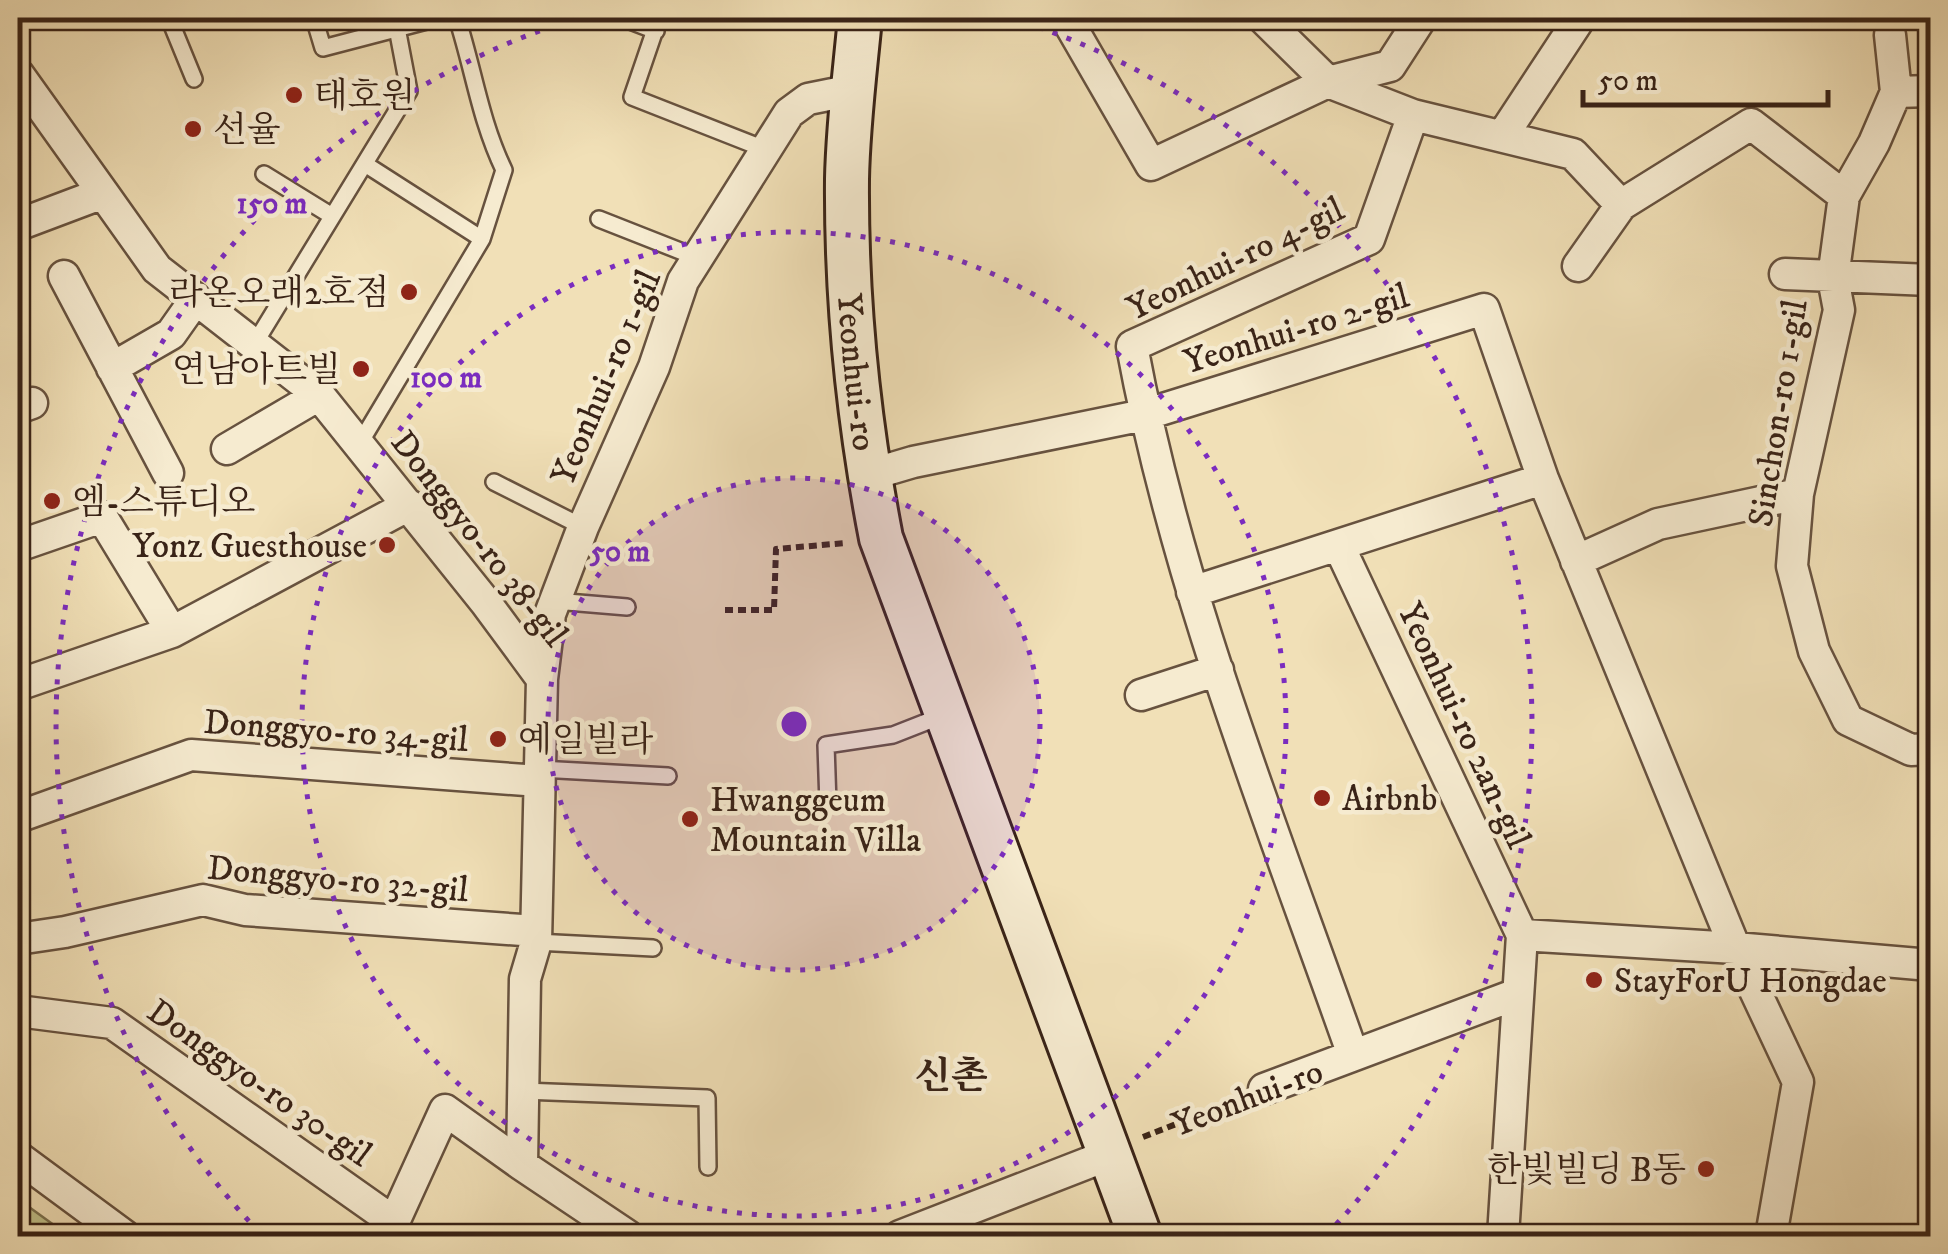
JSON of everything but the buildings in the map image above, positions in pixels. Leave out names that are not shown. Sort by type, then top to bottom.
[{"type":"main road","name":"Yeonhui-ro","points":[[860,18],[847,175],[848,272],[854,361],[881,538],[944,715],[1126,1146],[1140,1236]]},
{"type":"street","points":[[1066,18],[1150,165],[1328,82],[1390,66],[1421,18]]},
{"type":"street","points":[[1264,18],[1328,82],[1413,115],[1572,154],[1621,206]]},
{"type":"street","points":[[1504,136],[1580,18]]},
{"type":"street","name":"Sinchon-ro 1-gil","points":[[1890,35],[1896,92],[1874,143],[1844,196],[1833,278],[1839,310],[1798,494],[1792,566],[1814,652],[1848,720],[1911,750],[1930,749]]},
{"type":"street","name":"Donggyo-ro 38-gil","points":[[18,74],[157,269],[319,395],[542,679]]},
{"type":"street","name":"Yeonhui-ro 1-gil","points":[[522,1164],[525,980],[536,936],[542,679],[554,600],[654,367],[683,281],[790,113],[808,100],[853,90]]},
{"type":"street","points":[[1896,92],[1930,91]]},
{"type":"street","name":"Yeonhui-ro 4-gil","points":[[1144,415],[1132,346],[1369,239],[1413,115]]},
{"type":"street","points":[[1578,266],[1621,206],[1751,124],[1844,196]]},
{"type":"street","points":[[18,225],[103,193]]},
{"type":"street","points":[[1785,274],[1930,280]]},
{"type":"street","points":[[64,276],[168,473]]},
{"type":"street","points":[[112,368],[171,334],[195,300]]},
{"type":"street","name":"Yeonhui-ro 2-gil","points":[[869,475],[912,462],[1144,415],[1484,309],[1576,561],[1736,948],[1798,1082],[1771,1236]]},
{"type":"street","points":[[227,449],[319,395]]},
{"type":"street","points":[[1144,415],[1192,592],[1353,1055],[1518,994]]},
{"type":"street","points":[[1192,592],[1543,478]]},
{"type":"street","points":[[1576,561],[1658,524],[1798,494]]},
{"type":"street","points":[[18,684],[172,632],[409,505]]},
{"type":"street","points":[[18,546],[102,518],[172,632]]},
{"type":"street","name":"Yeonhui-ro 2an-gil","points":[[1339,546],[1522,936],[1502,1236]]},
{"type":"street","points":[[1142,695],[1218,670]]},
{"type":"street","name":"Donggyo-ro 34-gil","points":[[18,817],[191,755],[540,775]]},
{"type":"street","name":"Donggyo-ro 32-gil","points":[[18,939],[202,900],[245,910],[536,936]]},
{"type":"street","points":[[1522,936],[1736,948],[1930,965]]},
{"type":"street","name":"Donggyo-ro 30-gil","points":[[18,1011],[112,1023],[390,1229],[445,1110],[522,1164]]},
{"type":"street","name":"Yeonhui-ro","points":[[1264,1090],[1353,1055]]},
{"type":"street","points":[[914,1234],[1126,1146]]},
{"type":"street","points":[[18,1157],[125,1236]]},
{"type":"street","points":[[522,1164],[628,1236]]},
{"type":"lane","points":[[169,18],[194,80]]},
{"type":"lane","points":[[314,18],[323,48],[438,18]]},
{"type":"lane","name":"Donggyo-ro 38-gil","points":[[360,443],[482,239],[504,170],[485,131],[457,18]]},
{"type":"lane","points":[[622,18],[657,24],[632,96],[767,150]]},
{"type":"lane","points":[[255,342],[408,91],[397,28]]},
{"type":"lane","points":[[365,164],[482,239]]},
{"type":"lane","points":[[264,174],[332,216]]},
{"type":"lane","name":"Yeonhui-ro 1-gil","points":[[600,219],[698,258]]},
{"type":"lane","name":"Yeonhui-ro 1-gil","points":[[494,482],[583,527]]},
{"type":"lane","points":[[554,600],[627,607]]},
{"type":"lane","points":[[828,804],[826,745],[893,736],[944,715]]},
{"type":"lane","points":[[540,775],[668,776]]},
{"type":"lane","points":[[536,936],[653,948]]},
{"type":"lane","points":[[522,1091],[708,1098],[708,1166]]},
{"type":"path","points":[[725,610],[774,610],[776,549],[881,538]]},
{"type":"path","name":"Yeonhui-ro","points":[[1126,1146],[1264,1090]]},
{"type":"path","points":[[18,1223],[37,1236]]},
{"type":"green space","points":[[18,1199],[69,1236],[18,1236]]},
{"type":"place","name":"태호원","points":[[294,95]]},
{"type":"place","name":"선율","points":[[193,129]]},
{"type":"place","name":"라온오래2호점","points":[[409,292]]},
{"type":"place","name":"연남아트빌","points":[[361,369]]},
{"type":"place","name":"엠-스튜디오","points":[[52,501]]},
{"type":"place","name":"Yonz Guesthouse","points":[[387,545]]},
{"type":"place","name":"예일빌라","points":[[498,739]]},
{"type":"place","name":"Airbnb","points":[[1322,798]]},
{"type":"place","name":"Hwanggeum Mountain Villa","points":[[690,819]]},
{"type":"place","name":"StayForU Hongdae","points":[[1594,980]]},
{"type":"place","name":"한빛빌딩 B동","points":[[1706,1169]]},
{"type":"district","name":"신촌","points":[[951,1075]]}]
